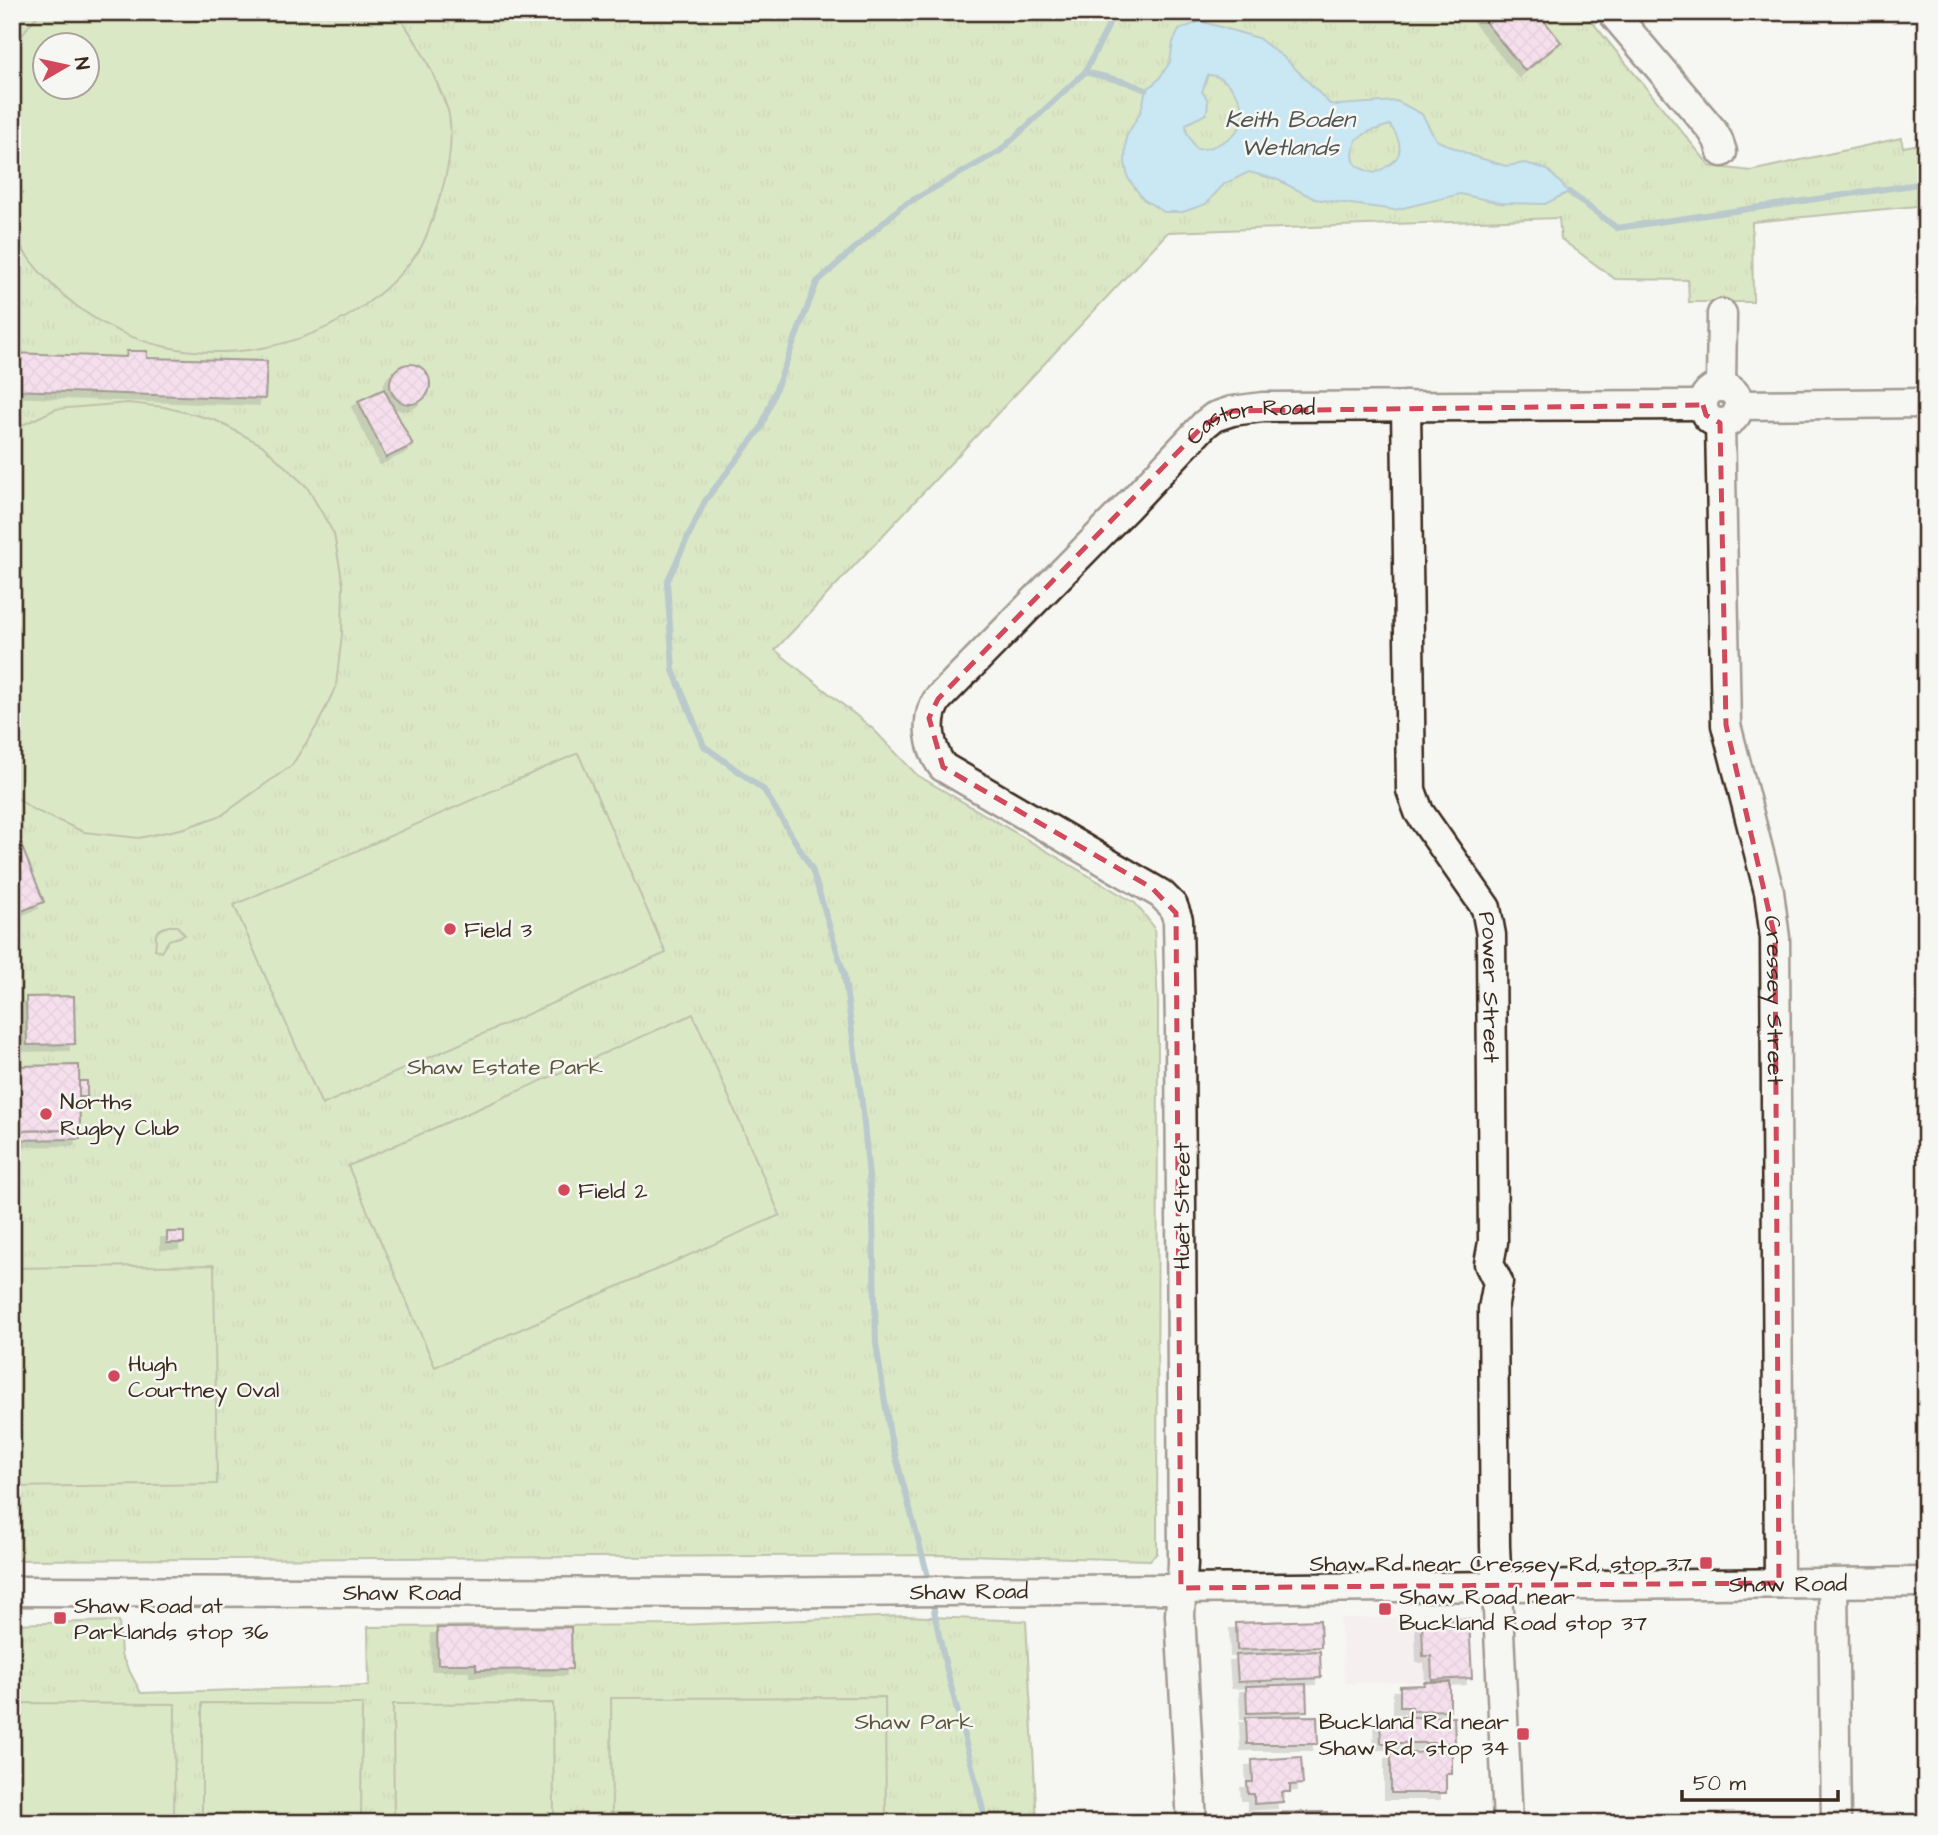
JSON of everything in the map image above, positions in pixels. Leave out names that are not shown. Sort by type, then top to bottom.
[{"type":"street","points":[[1612,12],[1712,130],[1722,152]]},
{"type":"street","name":"Cressey Street","points":[[1722,314],[1726,724],[1769,892],[1775,938],[1779,1583]]},
{"type":"street","name":"Castor Road","points":[[929,723],[930,712],[938,699],[1205,424],[1214,417],[1232,411],[1263,407],[1926,402]]},
{"type":"street","name":"Power Street","points":[[1406,406],[1411,789],[1419,812],[1486,908],[1491,935],[1493,1242],[1489,1264],[1497,1275],[1498,1282],[1493,1309],[1495,1546],[1508,1823]]},
{"type":"street","name":"Huet Street","points":[[929,723],[937,758],[943,767],[1152,888],[1169,901],[1176,913],[1180,1041],[1180,1615],[1192,1823]]},
{"type":"street","name":"Shaw Road","points":[[12,1591],[740,1592],[1926,1582]]},
{"type":"street","points":[[1833,1583],[1836,1823]]},
{"type":"highlighted area","points":[[1703,405],[1706,415],[1720,423],[1726,725],[1775,938],[1779,1583],[1181,1588],[1176,913],[1152,888],[943,767],[929,718],[938,699],[1205,424],[1232,411]]},
{"type":"shaded area","points":[[1466,1617],[1470,1620],[1472,1681],[1345,1683],[1340,1618]]},
{"type":"green space","name":"Shaw Estate Park","points":[[12,12],[1584,12],[1710,166],[1751,171],[1901,138],[1903,147],[1926,143],[1926,205],[1752,222],[1753,302],[1689,302],[1688,280],[1615,279],[1561,239],[1559,218],[1168,232],[775,650],[873,729],[917,775],[1135,903],[1154,927],[1158,1004],[1157,1553],[1150,1560],[965,1555],[12,1560]]},
{"type":"green space","points":[[41,12],[395,12],[427,62],[449,115],[449,160],[438,203],[421,247],[386,288],[348,316],[305,336],[259,348],[212,352],[164,346],[119,332],[78,307],[59,291],[32,263],[13,231],[12,58],[25,30]]},
{"type":"green space","points":[[128,403],[164,407],[215,420],[262,445],[307,487],[334,534],[343,585],[342,634],[336,686],[318,724],[292,765],[222,815],[185,828],[139,838],[84,832],[32,809],[12,794],[12,430],[56,409]]},
{"type":"green space","name":"Field 3","points":[[578,753],[666,953],[322,1105],[234,905]]},
{"type":"green space","points":[[177,926],[185,935],[169,940],[161,952],[155,949],[156,935],[159,930]]},
{"type":"green space","name":"Field 2","points":[[693,1014],[780,1215],[435,1367],[348,1166]]},
{"type":"green space","name":"Hugh Courtney Oval","points":[[214,1265],[217,1484],[12,1487],[12,1268]]},
{"type":"green space","name":"Shaw Park","points":[[905,1616],[1026,1621],[1037,1823],[12,1823],[12,1624],[119,1621],[121,1655],[141,1693],[369,1686],[368,1627],[678,1625]]},
{"type":"green space","points":[[885,1697],[886,1823],[612,1823],[611,1698]]},
{"type":"green space","points":[[12,1703],[175,1704],[174,1823],[12,1823]]},
{"type":"green space","points":[[202,1703],[362,1704],[361,1823],[202,1823]]},
{"type":"green space","points":[[553,1703],[554,1823],[394,1823],[393,1704]]},
{"type":"water","name":"Keith Boden Wetlands","points":[[1200,21],[1258,38],[1286,59],[1330,104],[1397,101],[1422,114],[1436,140],[1473,156],[1506,166],[1526,163],[1548,170],[1569,192],[1545,204],[1501,203],[1460,194],[1395,210],[1315,199],[1278,180],[1249,172],[1224,184],[1206,204],[1183,212],[1164,212],[1143,199],[1128,178],[1125,162],[1126,137],[1141,111],[1146,90],[1158,80],[1170,62],[1173,42],[1179,30]],"holes":[[[1208,75],[1221,79],[1233,90],[1241,104],[1243,118],[1237,131],[1224,141],[1209,148],[1196,149],[1187,133],[1186,124],[1206,114],[1208,102],[1202,92]],[[1390,125],[1400,148],[1395,160],[1374,173],[1361,168],[1353,158],[1356,140],[1368,132]]]},
{"type":"building","points":[[1477,12],[1537,12],[1561,42],[1525,71]]},
{"type":"building","points":[[127,351],[147,351],[147,358],[267,361],[265,399],[12,390],[12,353],[126,357]]},
{"type":"building","points":[[410,364],[424,370],[430,384],[424,398],[410,404],[396,398],[390,384],[396,370]]},
{"type":"building","points":[[384,389],[413,445],[386,458],[358,401]]},
{"type":"building","points":[[12,822],[44,902],[12,915]]},
{"type":"building","points":[[74,996],[75,1044],[27,1045],[26,997]]},
{"type":"building","name":"Norths Rugby Club","points":[[79,1065],[80,1130],[12,1131],[12,1066]]},
{"type":"building","points":[[79,1081],[87,1081],[87,1097],[79,1097]]},
{"type":"building","points":[[80,1130],[80,1139],[12,1140],[12,1131]]},
{"type":"building","points":[[167,1232],[184,1232],[184,1243],[167,1243]]},
{"type":"building","points":[[1469,1619],[1472,1678],[1432,1680],[1431,1656],[1423,1656],[1422,1621]]},
{"type":"building","points":[[1320,1620],[1321,1647],[1237,1650],[1236,1623]]},
{"type":"building","points":[[571,1627],[572,1669],[476,1670],[476,1664],[438,1664],[437,1628]]},
{"type":"building","points":[[1320,1651],[1321,1678],[1238,1682],[1236,1655]]},
{"type":"building","points":[[1424,1682],[1450,1682],[1450,1710],[1412,1711],[1412,1707],[1400,1707],[1400,1686],[1424,1685]]},
{"type":"building","points":[[1306,1684],[1307,1711],[1247,1713],[1246,1686]]},
{"type":"building","points":[[1317,1716],[1318,1744],[1247,1744],[1246,1717]]},
{"type":"building","points":[[1380,1717],[1454,1717],[1455,1743],[1381,1743]]},
{"type":"building","points":[[1452,1752],[1452,1774],[1446,1774],[1446,1793],[1391,1793],[1391,1753]]},
{"type":"building","points":[[1301,1757],[1303,1784],[1290,1785],[1290,1792],[1282,1792],[1283,1802],[1254,1804],[1254,1794],[1248,1794],[1247,1782],[1253,1782],[1252,1760]]},
{"type":"building","points":[[1327,1812],[1328,1823],[1244,1823],[1244,1813]]},
{"type":"waterway","points":[[930,1584],[890,1435],[876,1343],[873,1220],[862,1103],[844,974],[812,869],[764,790],[704,746],[673,670],[667,582],[705,501],[761,428],[817,282],[902,206],[1000,151],[1085,72],[1108,27],[1110,12]]},
{"type":"waterway","points":[[1085,72],[1146,90]]},
{"type":"waterway","points":[[1569,192],[1617,228],[1926,183]]},
{"type":"waterway","points":[[932,1599],[986,1823]]},
{"type":"place","name":"Field 3","points":[[450,929]]},
{"type":"place","name":"Norths Rugby Club","points":[[46,1114]]},
{"type":"place","name":"Field 2","points":[[564,1190]]},
{"type":"place","name":"Hugh Courtney Oval","points":[[114,1376]]},
{"type":"place","name":"Shaw Rd near Cressey Rd, stop 37","points":[[1706,1563]]},
{"type":"place","name":"Shaw Road near Buckland Road stop 37","points":[[1385,1609]]},
{"type":"place","name":"Shaw Road at Parklands stop 36","points":[[60,1618]]},
{"type":"place","name":"Buckland Rd near Shaw Rd, stop 34","points":[[1523,1734]]}]
